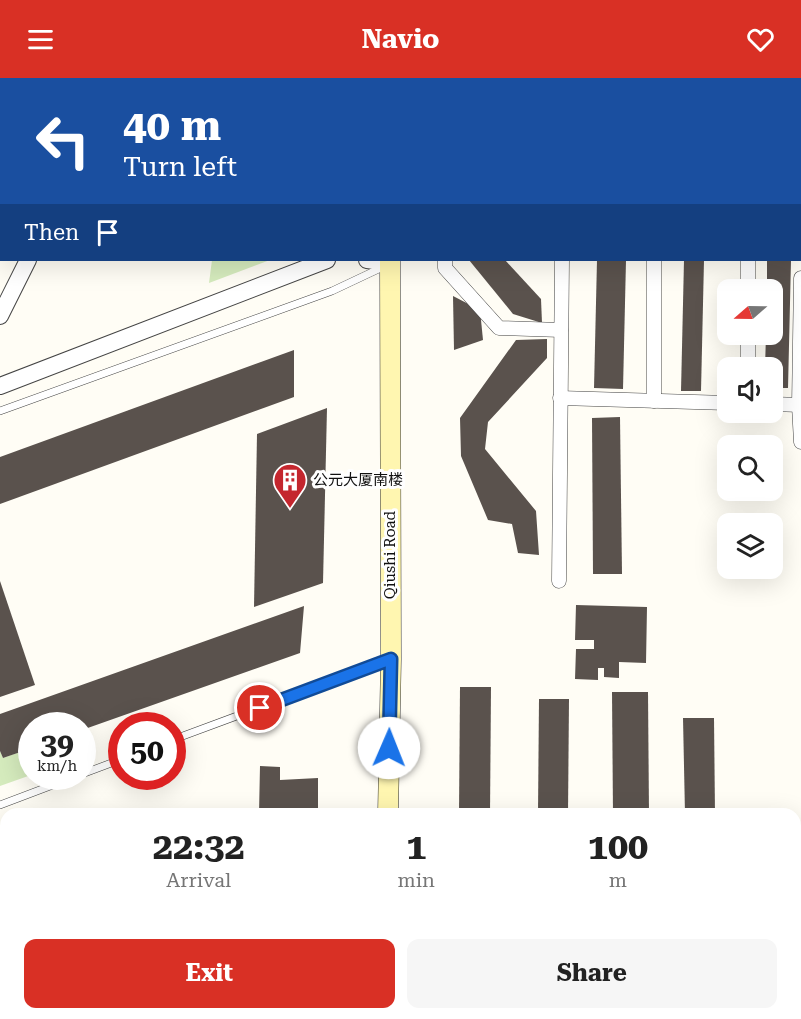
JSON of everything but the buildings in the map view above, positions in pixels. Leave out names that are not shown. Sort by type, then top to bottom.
[{"type":"main road","name":"Qiushi Road","points":[[388,808],[391,659],[390,261]]},
{"type":"street","points":[[0,316],[28,261]]},
{"type":"street","points":[[0,386],[324,261]]},
{"type":"street","points":[[445,261],[444,268],[499,328],[561,330]]},
{"type":"street","points":[[559,581],[562,261]]},
{"type":"street","points":[[654,261],[654,401]]},
{"type":"street","points":[[748,261],[748,279]]},
{"type":"street","points":[[801,278],[801,442]]},
{"type":"street","points":[[560,398],[717,403]]},
{"type":"street","points":[[783,404],[800,405]]},
{"type":"lane","points":[[0,411],[332,291],[390,261]]},
{"type":"lane","points":[[186,735],[391,659]]},
{"type":"lane","points":[[0,805],[40,790]]},
{"type":"green space","points":[[212,261],[267,261],[209,283]]},
{"type":"green space","points":[[0,751],[3,758],[18,753],[18,780],[0,786]]},
{"type":"place","name":"公元大厦南楼","points":[[290,509]]},
{"type":"route","points":[[260,708],[391,659],[389,748]]}]
